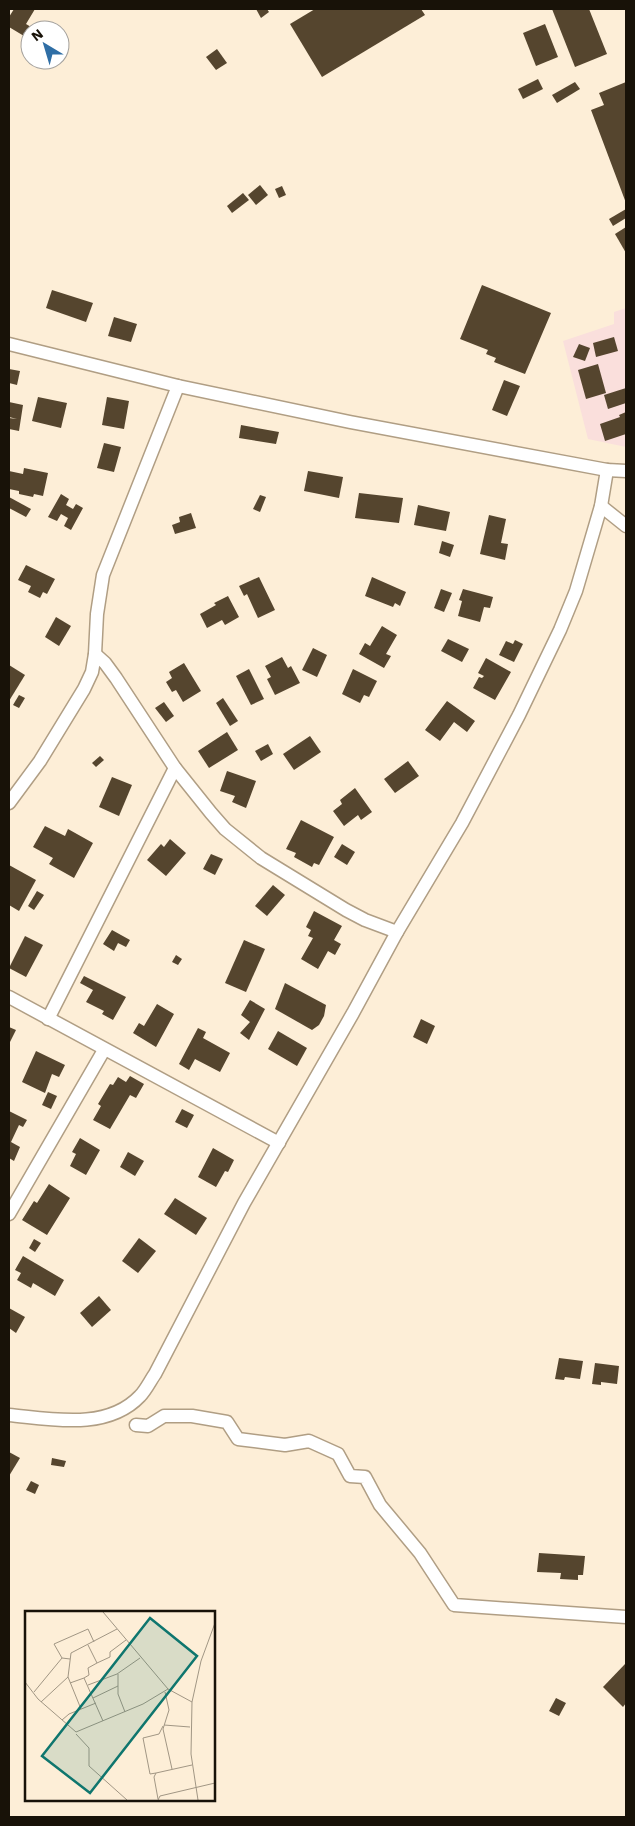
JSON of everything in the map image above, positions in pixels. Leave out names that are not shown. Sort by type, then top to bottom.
[{"type":"street","points":[[9,344],[178,386],[350,422],[626,472]]},
{"type":"street","points":[[9,803],[40,761],[92,672],[97,614],[103,575],[178,386]]},
{"type":"street","points":[[9,1415],[86,1420],[112,1416],[140,1396],[155,1374],[244,1203],[354,1013],[397,932],[462,823],[519,715],[560,630],[576,591],[601,506],[608,470]]},
{"type":"street","points":[[601,506],[626,526]]},
{"type":"street","points":[[95,654],[105,663],[116,678],[176,768],[210,813],[225,829],[261,858],[346,910],[365,920],[397,932]]},
{"type":"street","points":[[48,1018],[176,768]]},
{"type":"street","points":[[9,997],[279,1143]]},
{"type":"street","points":[[9,1214],[104,1050]]},
{"type":"street","points":[[9,1188],[20,1194]]},
{"type":"street","points":[[136,1425],[148,1426],[164,1416],[192,1416],[227,1422],[238,1439],[285,1445],[309,1442],[338,1454],[350,1476],[365,1477],[380,1505],[420,1553],[454,1605],[626,1617]]},
{"type":"shaded area","points":[[626,308],[626,447],[588,439],[563,341],[614,324],[614,312]]},
{"type":"building","points":[[14,9],[35,9],[28,20],[20,20],[20,34],[9,27],[9,17]]},
{"type":"building","points":[[256,9],[267,9],[269,12],[261,18]]},
{"type":"building","points":[[315,9],[421,9],[425,15],[322,77],[290,24]]},
{"type":"building","points":[[552,9],[589,9],[607,54],[575,67]]},
{"type":"building","points":[[545,24],[558,57],[536,66],[523,33]]},
{"type":"building","points":[[217,49],[227,63],[216,70],[206,57]]},
{"type":"building","points":[[538,79],[543,89],[523,99],[518,89]]},
{"type":"building","points":[[575,82],[580,89],[557,103],[552,95]]},
{"type":"building","points":[[626,82],[626,203],[591,110],[604,105],[599,93]]},
{"type":"building","points":[[260,185],[268,195],[256,205],[248,195]]},
{"type":"building","points":[[282,186],[286,195],[279,198],[275,189]]},
{"type":"building","points":[[243,193],[249,200],[232,213],[227,206]]},
{"type":"building","points":[[626,209],[626,218],[613,226],[609,219]]},
{"type":"building","points":[[626,227],[626,253],[615,234]]},
{"type":"building","points":[[482,285],[551,313],[525,374],[494,362],[496,358],[486,354],[488,350],[460,339]]},
{"type":"building","points":[[52,290],[93,303],[86,322],[46,308]]},
{"type":"building","points":[[114,317],[137,324],[131,342],[108,336]]},
{"type":"building","points":[[614,337],[618,351],[596,357],[593,343]]},
{"type":"building","points":[[579,344],[590,348],[585,361],[573,357]]},
{"type":"building","points":[[598,364],[606,393],[586,399],[578,370]]},
{"type":"building","points":[[9,369],[20,371],[17,385],[9,383]]},
{"type":"building","points":[[504,380],[520,386],[507,416],[492,410]]},
{"type":"building","points":[[626,388],[626,403],[608,409],[604,395]]},
{"type":"building","points":[[38,397],[67,403],[61,428],[32,421]]},
{"type":"building","points":[[107,397],[129,401],[124,429],[102,425]]},
{"type":"building","points":[[9,402],[23,405],[19,431],[9,429],[9,418],[17,419],[9,417]]},
{"type":"building","points":[[626,412],[626,434],[605,441],[600,424],[620,417],[619,415]]},
{"type":"building","points":[[241,425],[279,432],[276,444],[239,438]]},
{"type":"building","points":[[104,443],[121,447],[114,472],[97,468]]},
{"type":"building","points":[[24,468],[48,473],[43,496],[34,494],[33,497],[19,494],[19,491],[9,489],[9,471],[23,474]]},
{"type":"building","points":[[308,471],[343,477],[339,498],[304,491]]},
{"type":"building","points":[[359,493],[403,498],[399,523],[355,518]]},
{"type":"building","points":[[61,494],[69,499],[66,505],[73,509],[76,504],[83,508],[71,530],[64,526],[68,518],[61,514],[57,521],[48,517]]},
{"type":"building","points":[[260,495],[266,497],[260,512],[253,509]]},
{"type":"building","points":[[9,497],[31,509],[26,517],[9,508]]},
{"type":"building","points":[[418,505],[450,512],[446,531],[414,525]]},
{"type":"building","points":[[191,513],[196,528],[175,534],[172,525],[180,522],[179,517]]},
{"type":"building","points":[[489,515],[506,519],[501,543],[508,544],[505,560],[480,554]]},
{"type":"building","points":[[442,541],[454,545],[450,557],[439,553]]},
{"type":"building","points":[[26,565],[55,579],[47,594],[43,592],[40,598],[28,592],[31,586],[18,580]]},
{"type":"building","points":[[259,577],[275,610],[258,618],[247,594],[244,596],[239,586]]},
{"type":"building","points":[[372,577],[406,592],[400,606],[395,603],[393,607],[365,596]]},
{"type":"building","points":[[441,589],[452,593],[444,612],[434,608]]},
{"type":"building","points":[[463,589],[493,597],[490,608],[484,607],[480,622],[458,616],[462,601],[459,600]]},
{"type":"building","points":[[228,596],[239,617],[225,625],[222,620],[207,628],[200,614],[216,605],[214,603]]},
{"type":"building","points":[[56,617],[71,626],[59,646],[45,637]]},
{"type":"building","points":[[382,626],[397,635],[386,654],[391,656],[384,668],[359,654],[365,643],[370,646]]},
{"type":"building","points":[[448,639],[469,649],[462,662],[441,651]]},
{"type":"building","points":[[515,640],[523,644],[514,662],[499,655],[506,641],[513,644]]},
{"type":"building","points":[[313,648],[327,655],[317,677],[302,670]]},
{"type":"building","points":[[282,657],[288,668],[291,666],[300,683],[275,695],[267,679],[271,677],[265,666]]},
{"type":"building","points":[[486,658],[511,672],[495,700],[473,688],[479,677],[482,678],[484,676],[478,673]]},
{"type":"building","points":[[184,663],[201,691],[183,702],[176,690],[172,692],[166,682],[172,678],[169,672]]},
{"type":"building","points":[[9,665],[25,675],[9,701]]},
{"type":"building","points":[[249,669],[264,699],[251,705],[236,676]]},
{"type":"building","points":[[353,669],[377,681],[369,697],[364,695],[360,703],[342,694]]},
{"type":"building","points":[[19,695],[25,698],[19,708],[13,705]]},
{"type":"building","points":[[223,698],[238,721],[230,726],[216,703]]},
{"type":"building","points":[[447,701],[475,721],[467,732],[454,722],[440,741],[425,730]]},
{"type":"building","points":[[164,702],[174,716],[166,722],[155,708]]},
{"type":"building","points":[[227,732],[238,750],[209,768],[198,751]]},
{"type":"building","points":[[310,736],[321,752],[294,770],[283,754]]},
{"type":"building","points":[[268,744],[273,754],[261,761],[255,751]]},
{"type":"building","points":[[100,756],[104,760],[96,767],[92,763]]},
{"type":"building","points":[[408,761],[419,776],[395,793],[384,779]]},
{"type":"building","points":[[227,771],[256,781],[246,808],[232,802],[235,796],[220,791]]},
{"type":"building","points":[[112,777],[132,785],[119,816],[99,807]]},
{"type":"building","points":[[355,788],[372,812],[361,820],[358,815],[344,826],[333,811],[342,804],[340,800]]},
{"type":"building","points":[[301,820],[334,837],[319,865],[314,863],[312,867],[294,857],[296,853],[286,849]]},
{"type":"building","points":[[45,826],[65,836],[68,829],[93,843],[74,878],[49,864],[53,858],[33,847]]},
{"type":"building","points":[[170,839],[186,853],[166,876],[147,860],[161,844],[164,847]]},
{"type":"building","points":[[342,844],[355,852],[347,865],[334,857]]},
{"type":"building","points":[[211,854],[223,859],[215,875],[203,869]]},
{"type":"building","points":[[9,865],[36,880],[19,911],[9,905]]},
{"type":"building","points":[[273,885],[285,895],[267,916],[255,906]]},
{"type":"building","points":[[37,891],[44,895],[34,910],[28,906]]},
{"type":"building","points":[[314,911],[342,926],[334,940],[341,944],[335,955],[328,951],[318,969],[301,959],[313,938],[308,936],[311,930],[306,927]]},
{"type":"building","points":[[112,930],[130,940],[126,947],[118,943],[114,951],[103,944]]},
{"type":"building","points":[[25,936],[43,945],[26,977],[9,968]]},
{"type":"building","points":[[244,940],[265,949],[246,992],[225,983]]},
{"type":"building","points":[[176,955],[182,959],[178,965],[172,962]]},
{"type":"building","points":[[84,976],[126,997],[113,1020],[102,1014],[104,1011],[86,1002],[93,990],[80,983]]},
{"type":"building","points":[[285,983],[326,1005],[324,1016],[319,1025],[312,1030],[275,1009]]},
{"type":"building","points":[[250,1000],[265,1009],[249,1040],[240,1033],[250,1022],[241,1015]]},
{"type":"building","points":[[157,1004],[174,1014],[156,1047],[133,1033],[139,1023],[144,1026]]},
{"type":"building","points":[[421,1019],[435,1026],[427,1044],[413,1037]]},
{"type":"building","points":[[9,1027],[16,1030],[9,1044]]},
{"type":"building","points":[[198,1028],[206,1032],[203,1038],[230,1053],[220,1072],[195,1059],[189,1070],[179,1064]]},
{"type":"building","points":[[278,1031],[307,1048],[297,1066],[268,1049]]},
{"type":"building","points":[[36,1051],[65,1065],[59,1077],[52,1074],[45,1093],[22,1082]]},
{"type":"building","points":[[130,1076],[144,1084],[136,1098],[130,1095],[110,1129],[93,1120],[101,1106],[98,1104],[110,1084],[113,1085],[118,1077],[126,1082]]},
{"type":"building","points":[[48,1092],[57,1096],[51,1109],[42,1105]]},
{"type":"building","points":[[182,1109],[194,1115],[187,1128],[175,1122]]},
{"type":"building","points":[[9,1111],[27,1120],[23,1127],[19,1125],[11,1142],[20,1147],[14,1161],[9,1158]]},
{"type":"building","points":[[80,1138],[100,1150],[86,1175],[70,1166],[76,1154],[72,1152]]},
{"type":"building","points":[[213,1148],[234,1160],[228,1172],[225,1171],[216,1187],[198,1177]]},
{"type":"building","points":[[128,1152],[144,1161],[135,1176],[120,1167]]},
{"type":"building","points":[[49,1184],[70,1198],[47,1235],[22,1220],[34,1201],[37,1203]]},
{"type":"building","points":[[175,1198],[207,1218],[196,1235],[164,1214]]},
{"type":"building","points":[[139,1238],[156,1251],[138,1273],[122,1261]]},
{"type":"building","points":[[34,1239],[41,1243],[35,1252],[29,1248]]},
{"type":"building","points":[[23,1256],[64,1280],[55,1296],[33,1283],[31,1288],[17,1280],[21,1273],[15,1270]]},
{"type":"building","points":[[99,1296],[111,1310],[92,1327],[80,1313]]},
{"type":"building","points":[[9,1308],[25,1317],[16,1333],[9,1328]]},
{"type":"building","points":[[559,1358],[583,1361],[580,1379],[565,1377],[564,1380],[555,1379]]},
{"type":"building","points":[[595,1363],[619,1366],[617,1384],[601,1382],[601,1385],[592,1384]]},
{"type":"building","points":[[9,1452],[20,1458],[9,1476]]},
{"type":"building","points":[[52,1458],[66,1461],[64,1467],[51,1465]]},
{"type":"building","points":[[31,1481],[39,1485],[35,1494],[26,1490]]},
{"type":"building","points":[[539,1553],[585,1556],[583,1575],[578,1575],[578,1580],[560,1579],[561,1573],[537,1572]]},
{"type":"building","points":[[626,1663],[626,1703],[623,1707],[603,1687]]},
{"type":"building","points":[[556,1698],[566,1703],[559,1716],[549,1711]]}]
